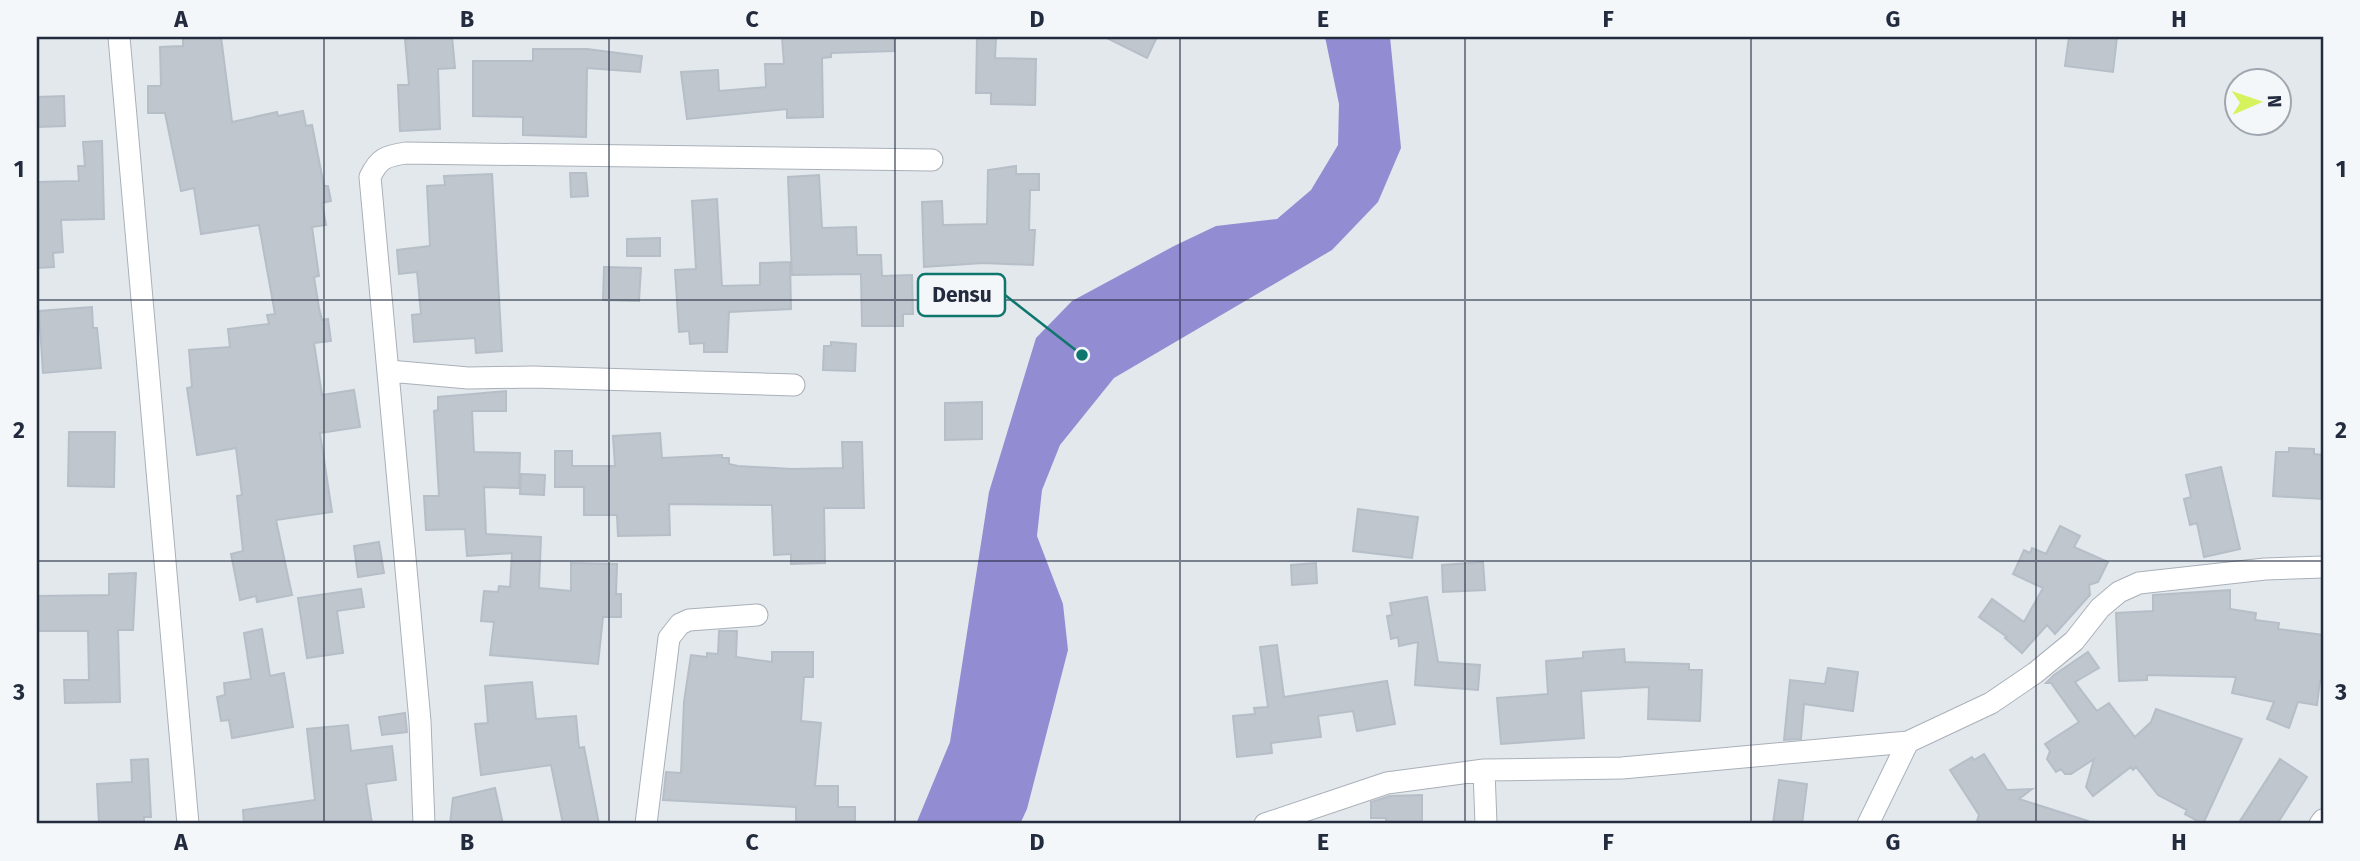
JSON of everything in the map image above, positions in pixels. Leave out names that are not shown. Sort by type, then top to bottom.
[{"type":"street","points":[[120,37],[188,824]]},
{"type":"street","points":[[424,824],[420,721],[370,177],[382,158],[406,153],[932,160]]},
{"type":"street","points":[[389,371],[468,378],[533,377],[794,385]]},
{"type":"street","points":[[1265,824],[1387,783],[1484,770],[1622,768],[1908,742],[1991,703],[2035,673],[2074,641],[2100,608],[2119,592],[2139,583],[2265,569],[2323,567]]},
{"type":"street","points":[[646,824],[669,638],[680,624],[689,620],[757,615]]},
{"type":"street","points":[[1868,824],[1908,742]]},
{"type":"street","points":[[1484,770],[1486,824]]},
{"type":"shaded area","points":[[1325,37],[1390,37],[1401,148],[1378,202],[1332,250],[1114,378],[1060,445],[1042,490],[1037,536],[1063,604],[1068,650],[1027,809],[1020,824],[916,824],[950,742],[989,492],[1036,338],[1072,301],[1174,246],[1216,226],[1277,219],[1311,190],[1338,145],[1339,104]]},
{"type":"building","points":[[183,37],[221,37],[232,122],[277,112],[278,116],[303,111],[306,126],[312,125],[324,186],[328,186],[331,201],[322,203],[326,225],[312,227],[319,276],[314,277],[319,308],[322,320],[328,319],[331,341],[314,343],[322,395],[354,390],[360,427],[320,433],[332,512],[276,520],[292,595],[257,602],[256,596],[240,600],[231,554],[243,551],[237,496],[242,495],[236,448],[197,455],[187,388],[192,387],[189,350],[230,347],[228,329],[269,324],[267,315],[275,314],[259,225],[201,234],[194,188],[181,191],[165,113],[148,113],[148,86],[161,86],[160,47],[183,46]]},
{"type":"building","points":[[452,37],[455,68],[438,69],[440,129],[400,131],[398,85],[409,85],[405,39]]},
{"type":"building","points":[[782,37],[894,37],[894,51],[831,53],[831,57],[822,58],[823,117],[787,118],[787,109],[687,119],[681,72],[718,70],[719,91],[766,87],[765,64],[784,64]]},
{"type":"building","points":[[977,37],[996,37],[995,58],[1036,59],[1035,105],[991,104],[991,93],[976,93]]},
{"type":"building","points":[[1105,37],[1157,37],[1147,58]]},
{"type":"building","points":[[2069,37],[2117,37],[2113,72],[2065,66]]},
{"type":"building","points":[[533,49],[587,49],[642,56],[640,72],[587,68],[586,137],[523,135],[523,117],[473,116],[473,61],[533,61]]},
{"type":"building","points":[[64,96],[65,126],[37,127],[37,97]]},
{"type":"building","points":[[102,141],[104,219],[61,220],[63,252],[53,253],[54,267],[37,268],[37,182],[79,181],[78,166],[85,166],[83,142]]},
{"type":"building","points":[[1016,166],[1016,174],[1039,174],[1039,190],[1030,190],[1029,230],[1035,230],[1033,265],[983,263],[924,267],[922,202],[942,201],[943,225],[987,224],[988,170]]},
{"type":"building","points":[[570,173],[586,173],[588,196],[571,197]]},
{"type":"building","points":[[492,174],[502,351],[476,353],[475,338],[414,342],[412,315],[421,314],[417,272],[399,274],[397,250],[430,246],[427,186],[445,185],[444,176]]},
{"type":"building","points":[[819,175],[822,228],[856,227],[857,255],[881,255],[882,276],[912,275],[913,314],[903,314],[903,326],[862,326],[861,274],[792,275],[788,177]]},
{"type":"building","points":[[717,199],[722,286],[760,285],[760,263],[790,262],[791,309],[729,312],[727,352],[704,352],[704,343],[690,344],[689,331],[679,332],[675,270],[696,269],[692,201]]},
{"type":"building","points":[[660,238],[660,256],[627,256],[627,239]]},
{"type":"building","points":[[604,267],[641,268],[639,301],[603,300]]},
{"type":"building","points":[[92,307],[101,368],[43,373],[39,311]]},
{"type":"building","points":[[831,342],[856,344],[855,371],[823,370],[824,346],[831,346]]},
{"type":"building","points":[[506,391],[506,411],[472,411],[474,452],[520,453],[519,488],[484,487],[486,534],[541,537],[539,588],[571,591],[571,563],[617,564],[616,594],[621,594],[621,617],[603,617],[598,664],[490,655],[494,622],[481,621],[484,591],[498,592],[499,586],[510,587],[512,553],[467,556],[465,529],[426,530],[424,496],[439,496],[434,411],[438,410],[438,397]]},
{"type":"building","points":[[982,402],[982,439],[945,440],[945,403]]},
{"type":"building","points":[[69,432],[115,432],[114,487],[68,486]]},
{"type":"building","points":[[660,433],[662,458],[722,455],[722,458],[729,458],[729,464],[738,466],[792,469],[843,468],[842,442],[862,442],[864,508],[824,508],[825,563],[791,564],[791,554],[774,555],[772,505],[669,504],[670,535],[618,536],[617,515],[584,515],[584,487],[555,487],[555,451],[572,451],[572,466],[615,466],[613,436]]},
{"type":"building","points":[[2289,448],[2314,449],[2314,454],[2323,455],[2323,499],[2273,496],[2276,452],[2289,452]]},
{"type":"building","points":[[2221,467],[2240,549],[2204,557],[2197,523],[2190,525],[2184,499],[2191,497],[2186,475]]},
{"type":"building","points":[[521,474],[545,475],[544,495],[520,494]]},
{"type":"building","points":[[1358,509],[1418,517],[1412,558],[1353,551]]},
{"type":"building","points":[[2060,526],[2080,536],[2074,547],[2108,562],[2098,582],[2089,585],[2090,595],[2055,634],[2047,625],[2022,653],[2005,638],[2007,637],[1979,617],[1992,599],[2024,622],[2043,588],[2013,574],[2024,550],[2030,553],[2032,548],[2046,554]]},
{"type":"building","points":[[379,542],[384,573],[358,577],[354,546]]},
{"type":"building","points":[[1483,562],[1485,590],[1443,592],[1442,565]]},
{"type":"building","points":[[1316,563],[1317,583],[1292,585],[1291,565]]},
{"type":"building","points":[[136,573],[133,630],[118,630],[120,702],[65,703],[64,680],[89,680],[88,631],[37,631],[37,596],[109,595],[109,574]]},
{"type":"building","points":[[361,589],[364,607],[337,611],[343,653],[307,658],[298,598]]},
{"type":"building","points":[[2230,590],[2230,609],[2256,613],[2255,620],[2279,623],[2278,629],[2323,635],[2323,682],[2320,681],[2317,705],[2298,702],[2289,728],[2267,719],[2274,702],[2232,693],[2236,677],[2147,675],[2147,680],[2119,681],[2116,613],[2153,611],[2153,595]]},
{"type":"building","points":[[1427,597],[1438,662],[1480,665],[1478,690],[1415,685],[1418,642],[1399,646],[1398,637],[1391,639],[1387,616],[1392,615],[1390,603]]},
{"type":"building","points":[[262,629],[270,676],[284,673],[293,727],[232,738],[229,720],[221,721],[217,697],[225,695],[224,683],[251,679],[244,633]]},
{"type":"building","points":[[719,631],[737,631],[736,657],[772,662],[772,652],[813,652],[813,677],[804,677],[801,721],[821,723],[815,786],[838,786],[838,807],[855,807],[855,824],[796,824],[796,807],[663,800],[666,772],[681,773],[684,702],[691,655],[707,657],[707,653],[718,654]]},
{"type":"building","points":[[1277,645],[1284,697],[1387,681],[1395,724],[1357,731],[1353,711],[1318,716],[1321,737],[1271,743],[1272,753],[1237,757],[1233,716],[1255,714],[1254,708],[1268,707],[1260,647]]},
{"type":"building","points":[[1624,649],[1625,662],[1689,664],[1689,670],[1702,670],[1700,721],[1648,719],[1649,687],[1581,691],[1584,738],[1501,744],[1497,698],[1548,694],[1546,661],[1583,658],[1583,652]]},
{"type":"building","points":[[2088,652],[2099,668],[2075,682],[2097,711],[2109,703],[2135,737],[2151,722],[2156,709],[2242,739],[2203,824],[2185,814],[2187,810],[2158,795],[2136,767],[2133,770],[2131,767],[2093,796],[2086,787],[2094,759],[2071,774],[2065,774],[2061,769],[2056,772],[2047,759],[2050,751],[2045,744],[2079,722],[2051,683],[2046,683]]},
{"type":"building","points":[[1828,668],[1858,672],[1853,711],[1804,704],[1801,739],[1784,740],[1790,680],[1825,684]]},
{"type":"building","points":[[532,682],[536,719],[576,716],[579,748],[584,747],[599,824],[563,824],[551,765],[481,775],[475,724],[488,723],[485,686]]},
{"type":"building","points":[[405,713],[407,732],[382,735],[379,717]]},
{"type":"building","points":[[348,725],[351,751],[392,746],[396,780],[366,784],[372,824],[244,824],[243,810],[315,800],[307,729]]},
{"type":"building","points":[[1984,754],[2007,790],[2032,789],[2019,799],[2088,821],[2087,824],[1976,824],[1979,815],[1950,770],[1972,757],[1974,760]]},
{"type":"building","points":[[148,759],[151,817],[144,817],[144,824],[99,824],[97,784],[132,782],[131,760]]},
{"type":"building","points":[[2280,759],[2307,777],[2277,824],[2238,824]]},
{"type":"building","points":[[1779,780],[1807,784],[1802,824],[1773,824]]},
{"type":"building","points":[[495,788],[503,824],[450,824],[453,798]]},
{"type":"building","points":[[1422,795],[1422,824],[1386,824],[1386,818],[1371,818],[1371,802],[1390,796]]},
{"type":"place","name":"Densu","points":[[1082,355]]}]
